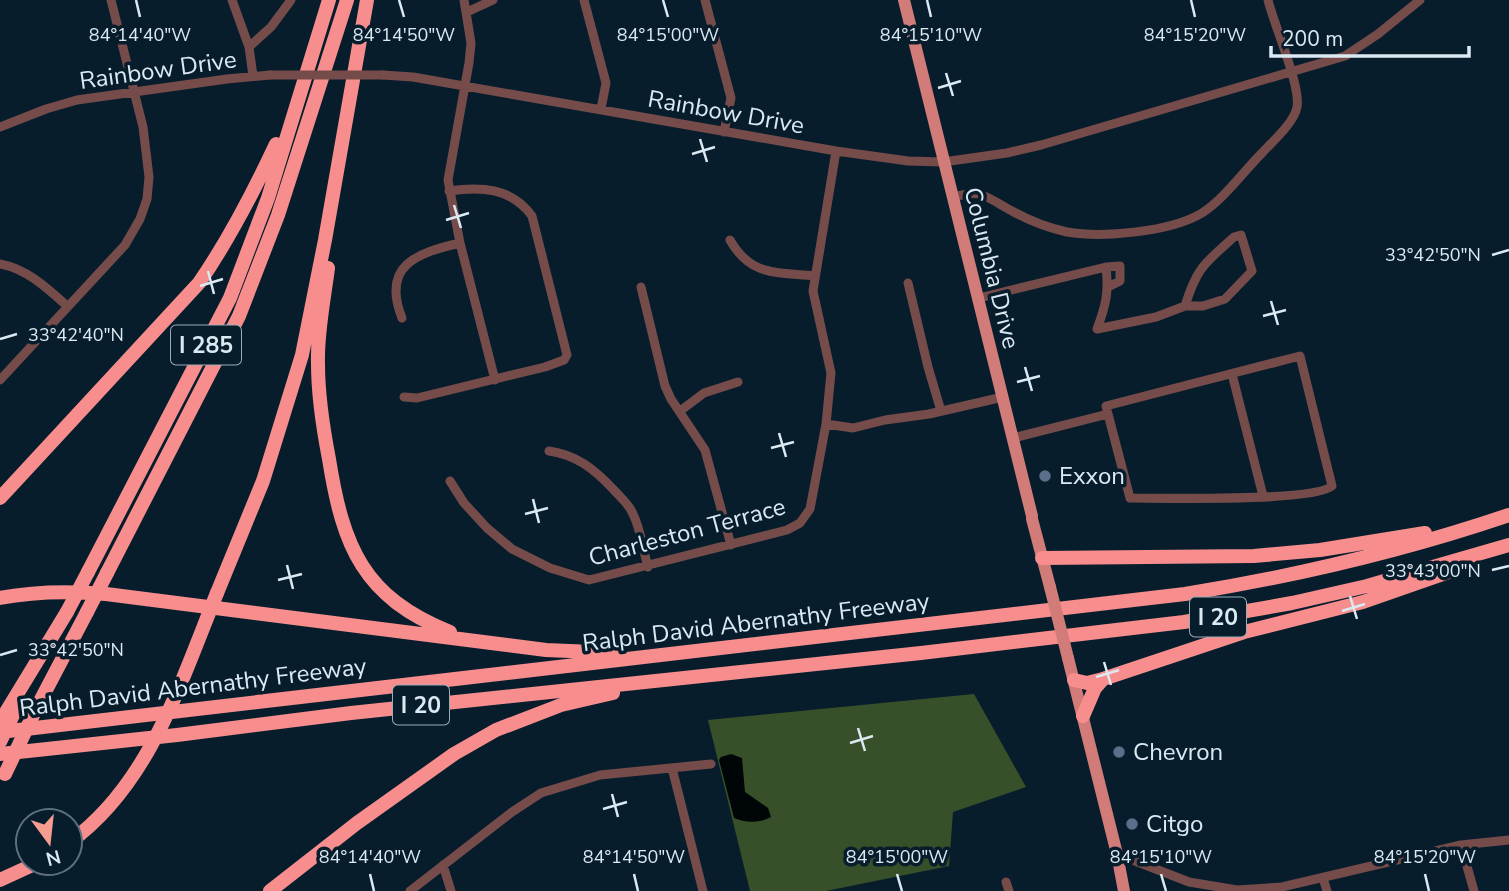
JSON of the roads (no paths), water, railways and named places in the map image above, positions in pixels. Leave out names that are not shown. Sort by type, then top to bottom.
[{"type":"highway","name":"I 285","points":[[8,714],[67,612],[230,298],[268,198],[329,0]]},
{"type":"highway","name":"I 285","points":[[2,780],[239,316],[278,215],[347,0]]},
{"type":"highway","points":[[367,0],[350,106],[317,362],[320,404],[336,505],[352,550],[369,576],[389,597],[433,625],[481,642]]},
{"type":"highway","points":[[0,498],[180,306],[199,282],[226,245],[295,105]]},
{"type":"highway","points":[[84,829],[111,805],[143,761],[160,727],[263,481],[302,355],[350,106]]},
{"type":"highway","name":"Ralph David Abernathy Freeway","points":[[0,732],[1083,607],[1250,584],[1374,556],[1509,515]]},
{"type":"highway","points":[[1042,558],[1254,556],[1320,550],[1485,523]]},
{"type":"highway","points":[[1074,680],[1087,683],[1103,680],[1244,632],[1363,602],[1449,572],[1509,547]]},
{"type":"highway","name":"Ralph David Abernathy Freeway","points":[[2,751],[177,735],[338,714],[948,650],[1240,613],[1367,586],[1509,547]]},
{"type":"highway","points":[[0,598],[26,593],[67,591],[106,594],[481,642],[591,653],[636,653],[795,640]]},
{"type":"highway","points":[[270,891],[378,808],[454,754],[496,730],[561,705],[667,680]]},
{"type":"highway","points":[[1083,716],[1094,688],[1103,680]]},
{"type":"highway","points":[[2,751],[8,714]]},
{"type":"main road","name":"Columbia Drive","points":[[904,0],[1074,680]]},
{"type":"main road","points":[[1074,680],[1124,891]]},
{"type":"street","points":[[0,380],[125,245],[140,219],[147,199],[149,177],[143,127],[111,0]]},
{"type":"street","points":[[232,0],[249,47],[253,76]]},
{"type":"street","points":[[249,47],[271,27],[290,0]]},
{"type":"street","points":[[464,0],[471,43],[448,180],[460,243],[495,380]]},
{"type":"street","points":[[467,12],[493,0]]},
{"type":"street","points":[[584,0],[604,74],[605,92],[601,109]]},
{"type":"street","points":[[705,0],[731,98],[724,132]]},
{"type":"street","points":[[953,197],[980,194],[1021,216],[1065,231],[1082,233],[1139,230],[1185,220],[1202,213],[1295,115],[1298,104],[1292,73],[1268,0]]},
{"type":"street","name":"Rainbow Drive","points":[[0,127],[77,100],[135,92],[253,76],[383,75],[413,77],[836,151],[898,160],[943,162],[1041,145],[1292,73],[1345,55],[1378,34],[1420,0]]},
{"type":"street","name":"Charleston Terrace","points":[[450,481],[464,503],[487,528],[512,549],[550,568],[589,580],[788,530],[811,517],[831,373],[813,290],[836,151]]},
{"type":"street","points":[[404,397],[417,398],[495,380],[564,360],[567,355],[532,216],[523,204],[513,197],[490,190],[469,188],[449,191]]},
{"type":"street","points":[[1106,267],[1107,301],[1097,329],[1156,317],[1185,306],[1203,306],[1225,299],[1252,271],[1241,235],[1234,237],[1202,266],[1193,279],[1185,306]]},
{"type":"street","points":[[730,240],[740,257],[758,269],[815,276]]},
{"type":"street","points":[[402,318],[396,297],[398,279],[403,268],[413,257],[460,243]]},
{"type":"street","points":[[0,264],[15,267],[46,287],[67,306]]},
{"type":"street","points":[[979,299],[1106,267],[1120,266],[1120,281],[1108,286]]},
{"type":"street","points":[[908,283],[941,411]]},
{"type":"street","points":[[641,287],[666,386],[705,450],[731,545]]},
{"type":"street","points":[[1300,356],[1332,482],[1329,489],[1294,497],[1130,498],[1106,406],[1233,374],[1300,356]]},
{"type":"street","points":[[1233,374],[1263,496]]},
{"type":"street","points":[[680,411],[704,393],[738,382]]},
{"type":"street","points":[[826,424],[853,428],[1003,397]]},
{"type":"street","points":[[1013,438],[1108,414]]},
{"type":"street","points":[[549,451],[567,454],[581,461],[595,471],[627,504],[637,524],[648,567]]},
{"type":"street","points":[[410,891],[512,811],[541,793],[600,775],[710,764]]},
{"type":"street","points":[[673,768],[701,891]]},
{"type":"street","points":[[1117,854],[1189,882],[1237,890],[1262,889],[1323,878],[1461,845],[1509,840]]},
{"type":"street","points":[[1461,845],[1474,891]]},
{"type":"street","points":[[443,865],[451,891]]},
{"type":"street","points":[[1323,878],[1327,891]]},
{"type":"place","name":"Exxon","points":[[1045,476]]},
{"type":"place","name":"Chevron","points":[[1119,752]]},
{"type":"place","name":"Citgo","points":[[1132,824]]}]
